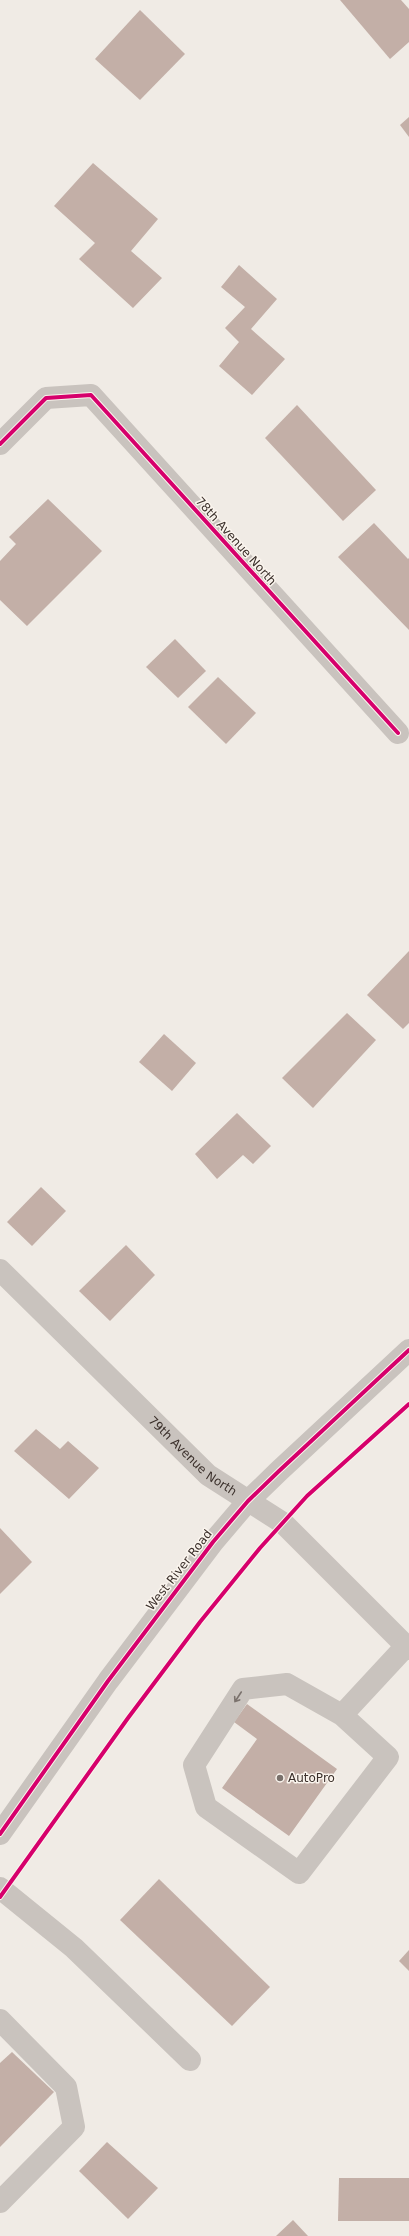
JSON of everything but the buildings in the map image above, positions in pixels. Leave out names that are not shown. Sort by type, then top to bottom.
[{"type":"street","name":"78th Avenue North","points":[[0,444],[46,398],[91,395],[398,733]]},
{"type":"street","name":"79th Avenue North","points":[[0,1270],[208,1475],[283,1523],[408,1648]]},
{"type":"street","name":"West River Road","points":[[0,1834],[166,1601],[248,1501],[409,1350]]},
{"type":"street","points":[[342,1715],[408,1648]]},
{"type":"street","points":[[287,1684],[342,1715],[388,1757],[299,1873],[206,1807],[194,1765],[243,1689],[287,1684]]},
{"type":"street","points":[[0,1888],[74,1948],[190,2060]]},
{"type":"street","points":[[0,2202],[74,2127],[66,2087],[2,2027]]},
{"type":"cycle path","points":[[0,444],[46,398],[91,395],[398,733]]},
{"type":"cycle path","points":[[0,1834],[108,1681],[213,1542],[248,1501],[409,1350]]},
{"type":"cycle path","points":[[0,1897],[128,1718],[200,1622],[260,1548],[307,1496],[409,1404]]},
{"type":"place","name":"AutoPro","points":[[280,1778]]}]
